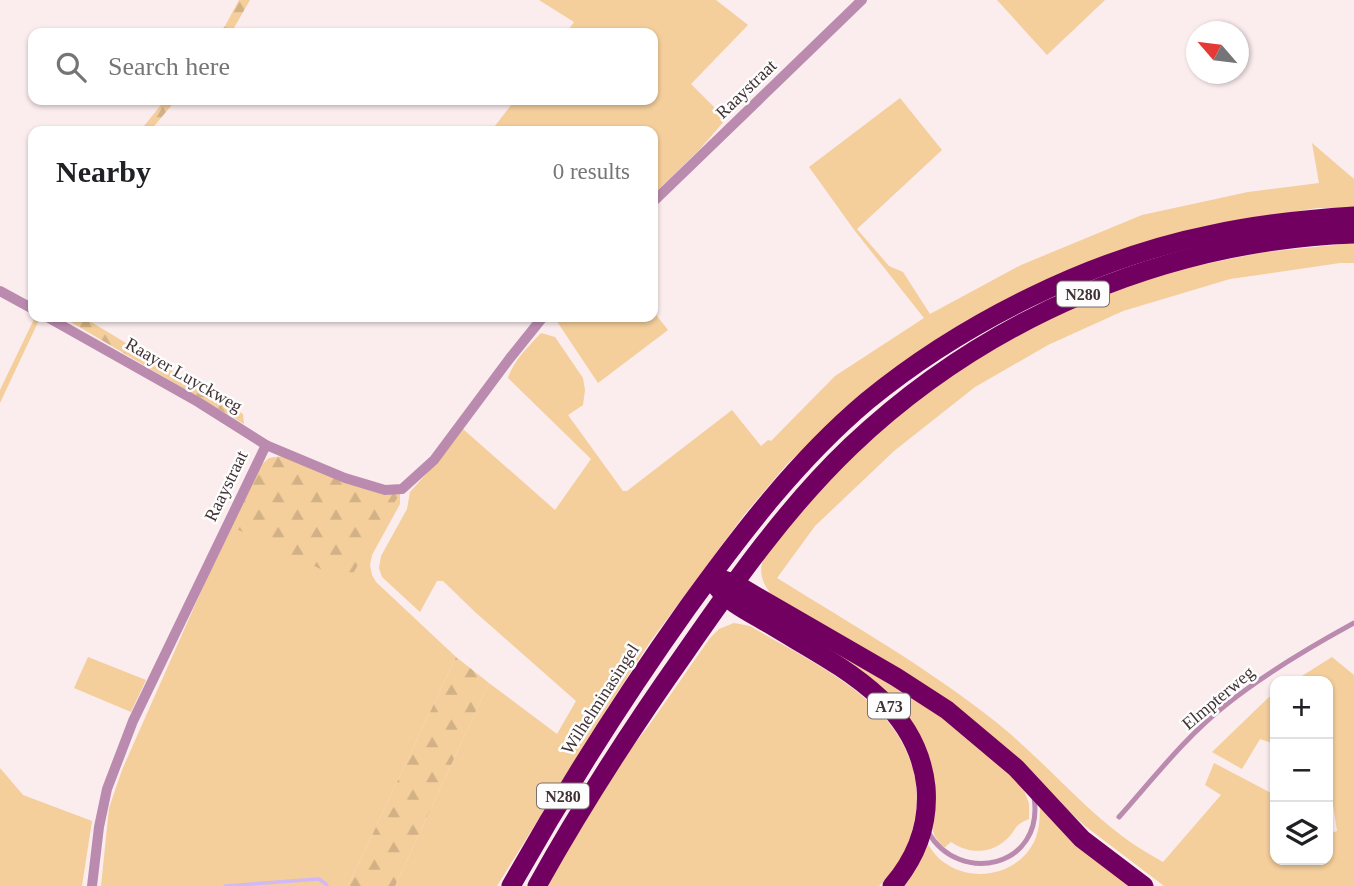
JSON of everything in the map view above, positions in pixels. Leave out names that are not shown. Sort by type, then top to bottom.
[{"type":"highway","name":"N280","points":[[710,576],[788,480],[853,414],[929,356],[975,328],[1051,288],[1093,270],[1169,245],[1265,224],[1354,216]]},
{"type":"highway","name":"N280","points":[[537,886],[604,771],[729,590],[800,501],[850,447],[940,372],[992,339],[1059,304],[1149,269],[1213,252],[1266,242],[1354,234]]},
{"type":"highway","name":"A73","points":[[710,576],[873,691],[892,710],[909,734],[921,762],[926,796],[924,822],[914,853],[904,872],[892,886]]},
{"type":"highway","name":"Wilhelminasingel","points":[[511,886],[618,708],[710,576]]},
{"type":"highway","name":"A73","points":[[729,590],[937,703],[986,741],[1031,782],[1082,839],[1144,886]]},
{"type":"street","name":"Raaystraat","points":[[658,197],[857,2]]},
{"type":"street","points":[[0,291],[28,306]]},
{"type":"street","name":"Raayer Luyckweg","points":[[56,322],[198,402],[266,445]]},
{"type":"street","name":"Raaystraat","points":[[92,886],[107,789],[133,721],[266,445],[345,478],[385,490],[402,489],[434,460],[539,322]]},
{"type":"lane","name":"Elmpterweg","points":[[1119,817],[1195,732],[1225,705],[1273,670],[1354,624]]},
{"type":"lane","points":[[924,822],[938,850],[951,861],[976,869],[1000,866],[1016,855],[1031,836],[1036,810],[1031,782]]},
{"type":"green space","points":[[239,0],[250,0],[234,28],[223,28]]},
{"type":"green space","points":[[539,0],[716,0],[748,25],[691,84],[726,119],[658,190],[658,126],[495,126],[511,105],[658,105],[658,28],[570,28],[574,22]]},
{"type":"green space","points":[[997,0],[1105,0],[1047,55]]},
{"type":"green space","points":[[900,98],[942,150],[857,229],[889,266],[903,272],[930,314],[1021,265],[1142,215],[1248,192],[1319,183],[1312,143],[1354,179],[1354,208],[1317,208],[1213,225],[1129,248],[835,419],[787,464],[744,515],[650,642],[497,886],[395,886],[489,683],[557,734],[576,701],[443,581],[437,581],[420,612],[382,577],[379,568],[381,556],[407,509],[410,492],[463,429],[555,510],[591,459],[508,378],[526,349],[541,333],[555,337],[583,378],[583,405],[568,415],[623,491],[627,491],[732,410],[761,446],[768,440],[771,441],[835,376],[924,318],[855,231],[809,167]]},
{"type":"green space","points":[[161,105],[172,105],[154,126],[144,126]]},
{"type":"green space","points":[[1354,243],[1354,263],[1230,279],[1123,311],[1048,345],[975,387],[894,451],[815,526],[777,578],[889,647],[970,702],[1012,736],[1105,823],[1163,862],[1221,795],[1205,785],[1214,763],[1270,792],[1270,865],[1333,865],[1333,832],[1337,831],[1333,804],[1333,676],[1302,676],[1332,657],[1354,675],[1354,886],[1164,886],[1085,826],[961,712],[772,595],[762,577],[762,562],[814,495],[876,432],[946,379],[1011,336],[1090,299],[1171,271],[1264,252]]},
{"type":"green space","points":[[658,317],[668,330],[598,383],[557,322],[658,322]]},
{"type":"green space","points":[[33,322],[38,322],[0,403],[0,390]]},
{"type":"green space","points":[[71,322],[91,322],[243,414],[244,424]]},
{"type":"green space","points":[[282,456],[400,493],[348,582],[230,526],[260,466],[269,458]]},
{"type":"green space","points":[[400,493],[400,504],[372,555],[372,575],[376,582],[456,657],[348,886],[101,886],[109,808],[122,770],[230,526]]},
{"type":"green space","points":[[780,619],[947,718],[1023,787],[1029,804],[1029,819],[1018,825],[1003,843],[996,847],[973,851],[951,842],[944,848],[935,837],[931,825],[916,733]]},
{"type":"green space","points":[[734,623],[750,626],[836,677],[886,719],[904,745],[914,775],[916,810],[909,842],[893,870],[879,886],[546,886],[615,769],[710,638],[719,629]]},
{"type":"green space","points":[[88,657],[146,680],[131,712],[74,688]]},
{"type":"green space","points":[[456,657],[489,683],[395,886],[348,886]]},
{"type":"green space","points":[[1270,697],[1270,742],[1260,739],[1242,769],[1212,752]]},
{"type":"green space","points":[[0,768],[23,795],[92,821],[82,886],[0,886]]},
{"type":"green space","points":[[1040,802],[1136,886],[898,886],[925,840],[939,859],[967,872],[993,873],[1018,862],[1035,840],[1039,826]]},
{"type":"waterway","points":[[225,886],[319,879],[327,886]]}]
